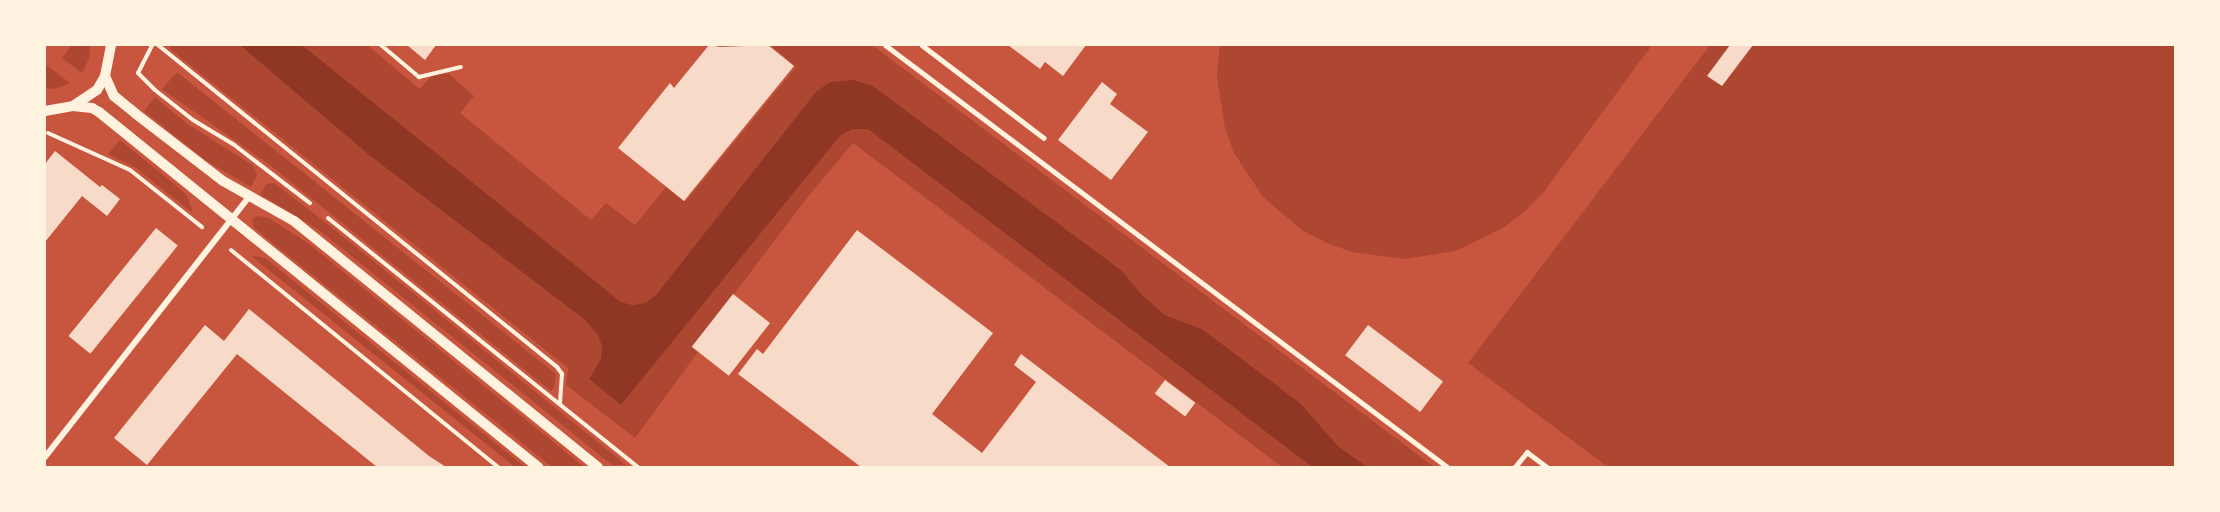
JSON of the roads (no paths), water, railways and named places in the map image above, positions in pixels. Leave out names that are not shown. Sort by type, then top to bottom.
[{"type":"street","points":[[72,106],[91,95],[105,76],[111,45]]},
{"type":"street","points":[[885,45],[1447,467]]},
{"type":"street","points":[[105,76],[114,96],[223,181],[294,221],[598,467]]},
{"type":"street","points":[[45,111],[72,106],[92,108],[99,112],[538,467]]},
{"type":"street","points":[[45,457],[250,196]]},
{"type":"lane","points":[[922,45],[1044,138]]},
{"type":"lane","points":[[1515,467],[1527,452],[1547,467]]}]
